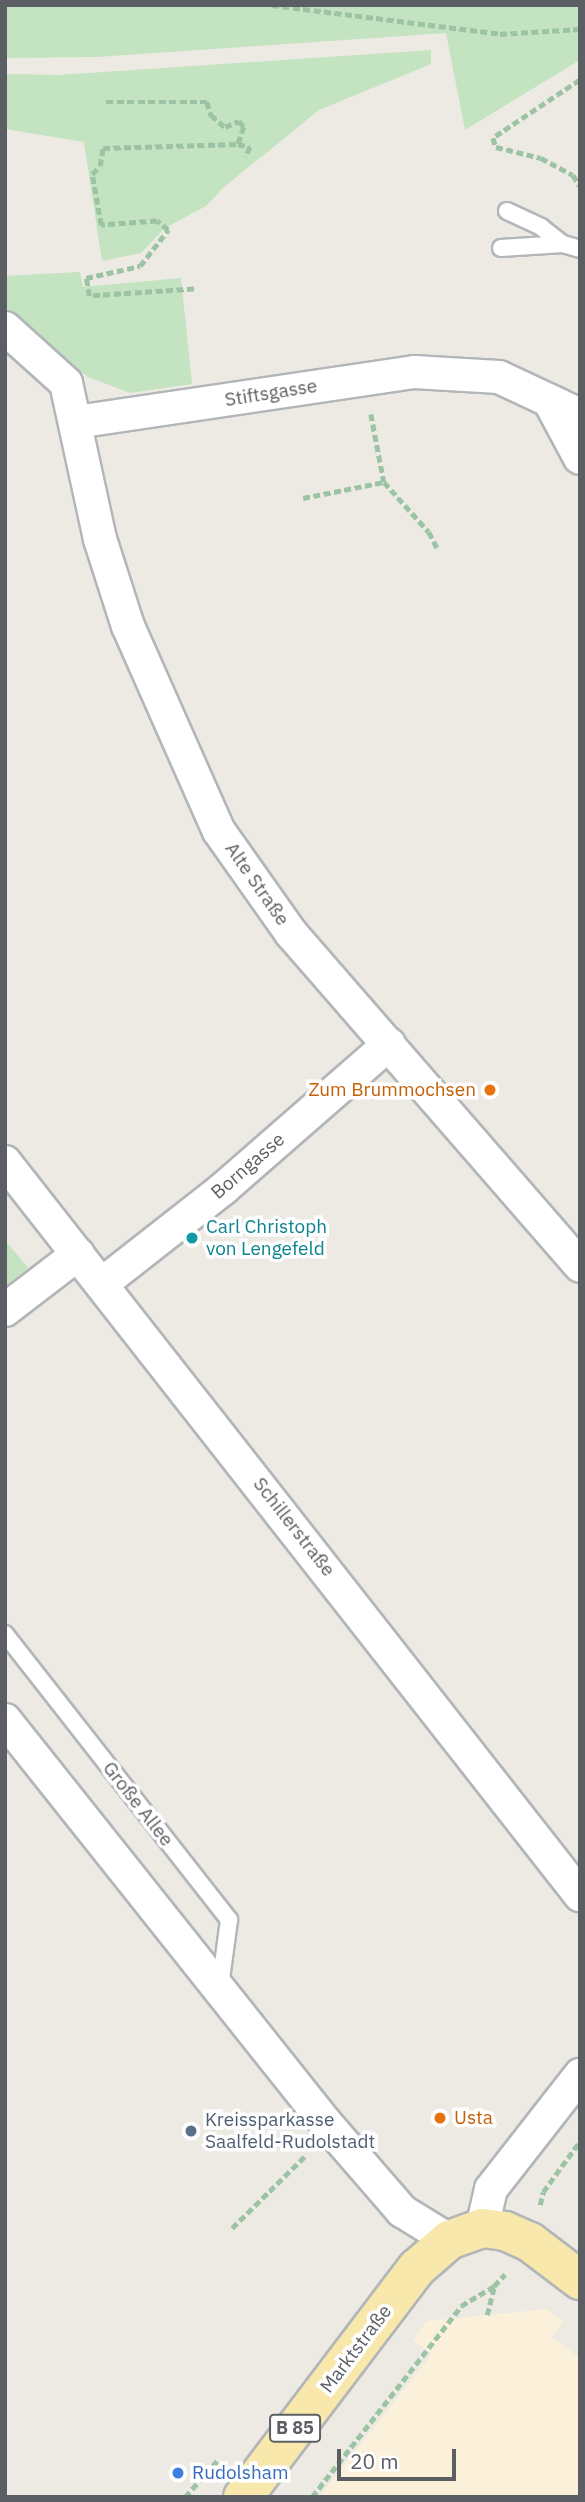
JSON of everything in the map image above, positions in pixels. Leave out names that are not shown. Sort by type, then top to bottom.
[{"type":"main road","points":[[466,2234],[505,2231],[530,2242],[580,2280]]},
{"type":"main road","name":"Marktstraße","points":[[243,2497],[417,2268],[466,2234]]},
{"type":"street","points":[[5,328],[66,383],[76,422]]},
{"type":"street","name":"Stiftsgasse","points":[[76,422],[414,372],[499,377],[551,404],[580,415]]},
{"type":"street","points":[[551,404],[580,458]]},
{"type":"street","name":"Alte Straße","points":[[76,422],[100,538],[128,626],[219,831],[291,933],[574,1247]]},
{"type":"street","name":"Borngasse","points":[[103,1283],[224,1188],[389,1044]]},
{"type":"street","name":"Schillerstraße","points":[[5,1162],[103,1283],[580,1895]]},
{"type":"street","points":[[5,1310],[78,1254]]},
{"type":"street","points":[[5,1720],[402,2211],[466,2234],[491,2189],[580,2075]]},
{"type":"lane","points":[[507,211],[541,227],[562,244]]},
{"type":"lane","points":[[501,248],[562,244],[580,249]]},
{"type":"lane","name":"Große Allee","points":[[5,1634],[229,1920],[220,1987]]},
{"type":"path","points":[[272,5],[500,34],[580,29]]},
{"type":"path","points":[[580,80],[493,138],[496,148],[541,158],[573,175],[580,186]]},
{"type":"path","points":[[106,102],[207,102],[211,115],[225,127],[239,121],[244,127],[238,144]]},
{"type":"path","points":[[194,289],[89,296],[86,278],[140,266],[168,230],[157,221],[101,225],[92,174],[100,166],[103,148],[238,144],[250,147],[246,157]]},
{"type":"path","points":[[367,378],[374,444],[384,482],[429,532],[437,548]]},
{"type":"path","points":[[303,498],[384,482]]},
{"type":"path","points":[[232,2228],[333,2129]]},
{"type":"path","points":[[530,2242],[543,2192],[580,2141]]},
{"type":"path","points":[[312,2497],[461,2306],[494,2286]]},
{"type":"shaded area","points":[[547,2309],[564,2322],[551,2337],[580,2358],[580,2497],[319,2497],[432,2354],[413,2340],[427,2321]]},
{"type":"green space","points":[[5,5],[580,5],[580,60],[465,130],[446,33],[97,57],[5,58]]},
{"type":"green space","points":[[431,50],[431,64],[319,110],[224,187],[206,206],[165,228],[141,253],[102,261],[84,142],[5,129],[5,74],[59,75]]},
{"type":"green space","points":[[80,272],[83,287],[181,278],[192,384],[130,393],[88,377],[5,307],[5,276]]},
{"type":"green space","points":[[5,1240],[28,1268],[5,1286]]},
{"type":"place","name":"Zum Brummochsen","points":[[490,1090]]},
{"type":"place","name":"Carl Christoph von Lengefeld","points":[[192,1238]]},
{"type":"place","name":"Usta","points":[[440,2118]]},
{"type":"place","name":"Kreissparkasse Saalfeld-Rudolstadt","points":[[191,2131]]},
{"type":"place","name":"Rudolsham","points":[[178,2473]]}]
